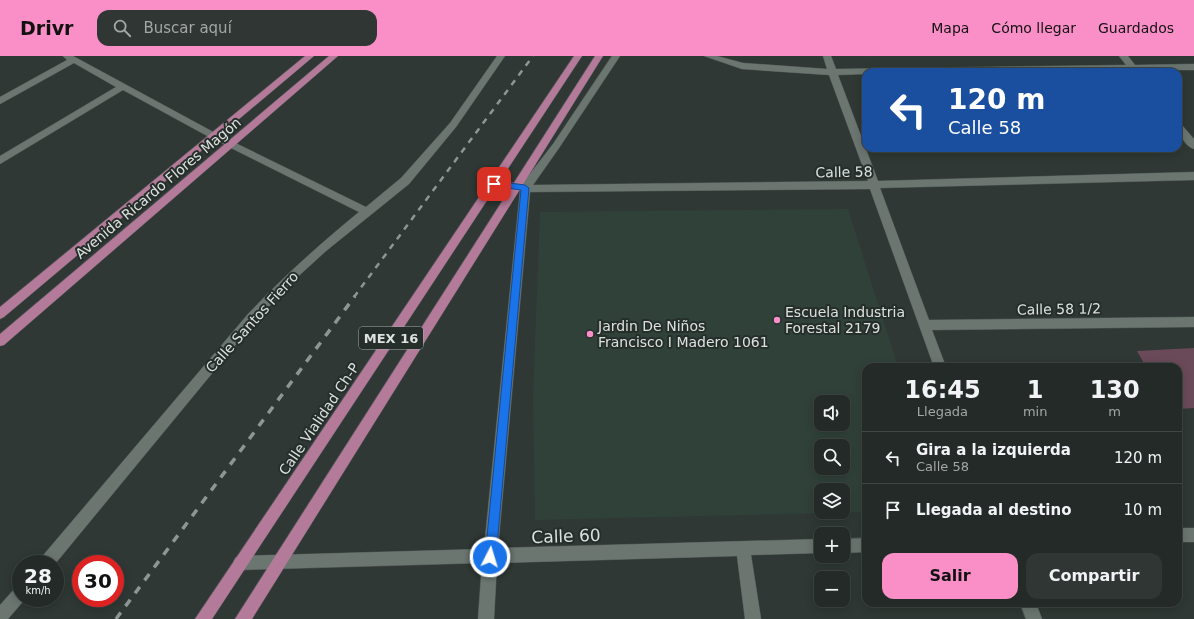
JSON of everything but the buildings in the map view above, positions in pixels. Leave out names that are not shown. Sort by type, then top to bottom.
[{"type":"main road","name":"Avenida Ricardo Flores Magón","points":[[0,314],[310,56]]},
{"type":"main road","name":"Avenida Ricardo Flores Magón","points":[[0,341],[334,56]]},
{"type":"main road","name":"Calle Vialidad Ch-P","points":[[203,619],[578,56]]},
{"type":"main road","name":"MEX 16","points":[[243,619],[520,187],[599,56]]},
{"type":"street","name":"Calle Santos Fierro","points":[[53,555],[252,317],[288,279],[366,211],[389,195],[405,181],[453,125],[501,56]]},
{"type":"street","points":[[486,619],[520,187],[556,146],[616,56]]},
{"type":"street","points":[[708,56],[742,66],[832,72],[862,72]]},
{"type":"street","points":[[826,56],[938,363]]},
{"type":"street","points":[[1124,56],[1133,68]]},
{"type":"street","points":[[0,100],[70,58],[214,136],[366,211]]},
{"type":"street","points":[[1174,68],[1194,67]]},
{"type":"street","points":[[0,161],[122,87]]},
{"type":"street","points":[[1182,131],[1194,146]]},
{"type":"street","name":"Calle 58","points":[[494,184],[520,187],[873,185],[1194,176]]},
{"type":"street","name":"Calle 58 1/2","points":[[924,325],[1194,322]]},
{"type":"street","points":[[1182,535],[1194,535]]},
{"type":"street","points":[[850,546],[862,545]]},
{"type":"street","name":"Calle 60","points":[[240,563],[490,557],[814,546]]},
{"type":"street","points":[[743,549],[753,619]]},
{"type":"street","points":[[0,617],[12,603]]},
{"type":"street","points":[[1030,607],[1034,619]]},
{"type":"shaded area","name":"Escuela Industria Forestal 2179","points":[[848,209],[897,363],[862,363],[862,512],[850,512],[850,483],[814,483],[814,513],[535,520],[533,395],[540,212]]},
{"type":"shaded area","points":[[1194,348],[1194,408],[1182,409],[1182,363],[1144,363],[1137,351]]},
{"type":"railway","points":[[354,297],[533,56]]},
{"type":"railway","points":[[116,619],[355,296]]},
{"type":"place","name":"Escuela Industria Forestal 2179","points":[[777,320]]},
{"type":"place","name":"Jardin De Niños Francisco I Madero 1061","points":[[590,334]]},
{"type":"route","points":[[490,557],[525,188],[494,184]]}]
